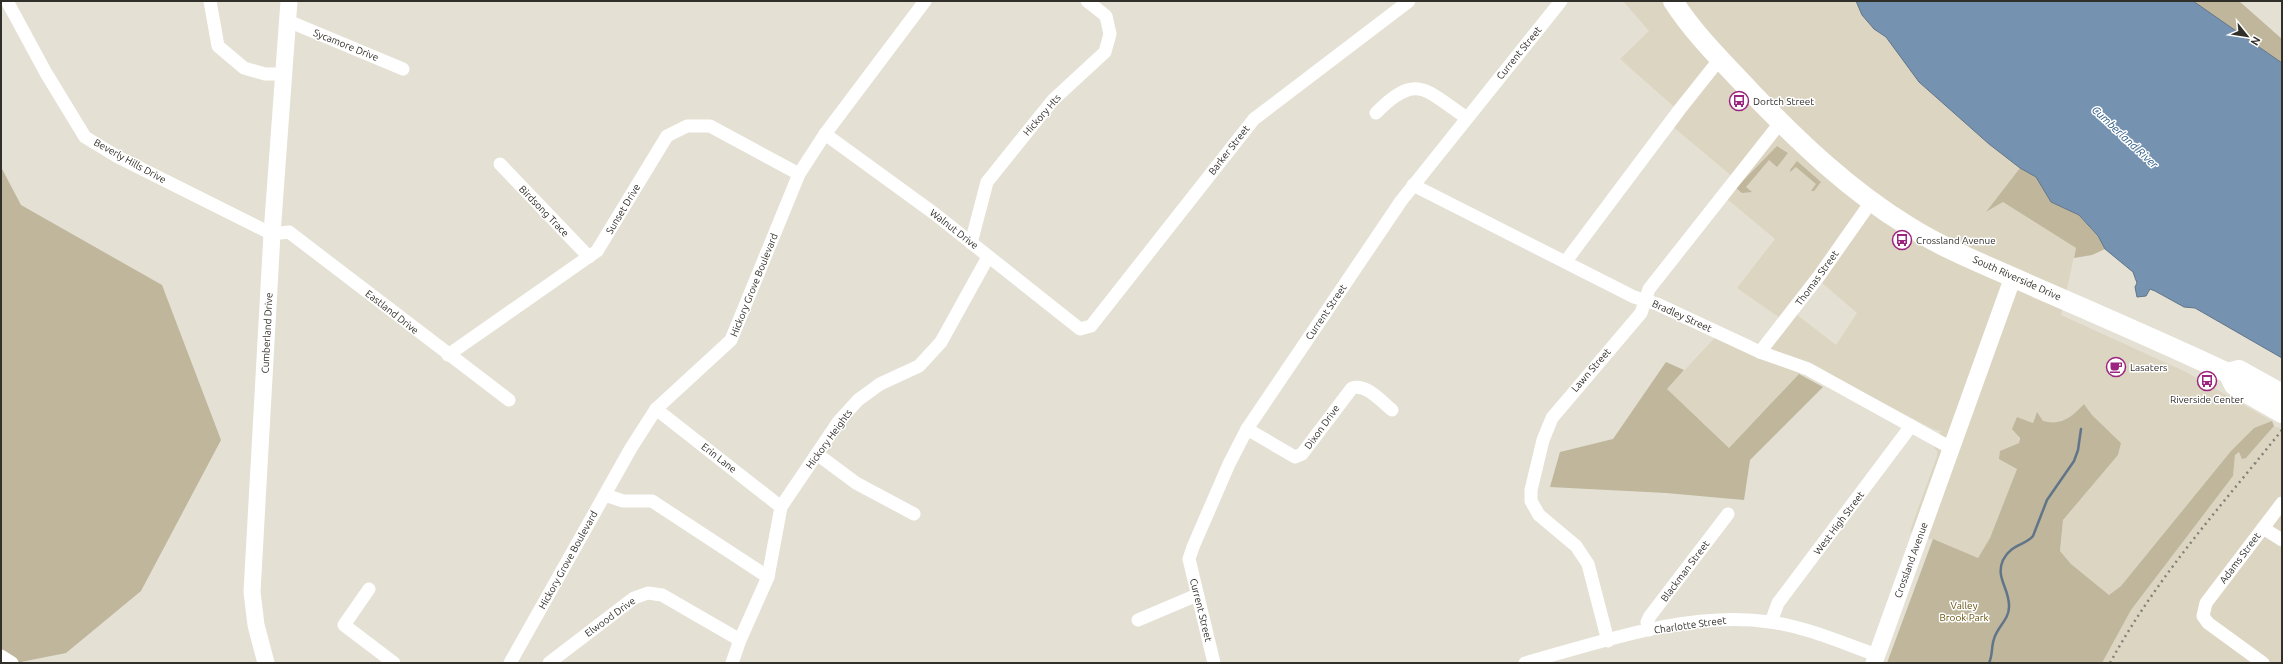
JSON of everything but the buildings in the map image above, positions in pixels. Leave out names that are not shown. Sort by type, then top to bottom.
[{"type":"highway","name":"South Riverside Drive","points":[[1673,1],[1687,23],[1719,60],[1780,123],[1838,176],[1871,202],[1910,227],[1945,246],[2012,277],[2141,332],[2228,374],[2234,385],[2238,388],[2282,413]]},
{"type":"highway","name":"South Riverside Drive","points":[[2228,374],[2240,370],[2282,394]]},
{"type":"main road","name":"Cumberland Drive","points":[[266,663],[256,625],[252,592],[272,234],[289,1]]},
{"type":"main road","name":"Crossland Avenue","points":[[1876,659],[2012,277]]},
{"type":"street","name":"Beverly Hills Drive","points":[[7,1],[46,73],[85,136],[118,157],[272,234]]},
{"type":"street","points":[[210,1],[218,46],[244,68],[265,74],[284,74]]},
{"type":"street","name":"Hickory Grove Boulevard","points":[[510,663],[631,448],[656,410],[731,340],[799,174],[825,134],[925,1]]},
{"type":"street","name":"Hickory Hts","points":[[971,243],[987,182],[1053,100],[1105,52],[1110,34],[1106,16],[1087,1]]},
{"type":"street","name":"Barker Street","points":[[1080,329],[1091,326],[1254,118],[1409,1]]},
{"type":"street","name":"Current Street","points":[[1214,663],[1190,566],[1190,553],[1229,464],[1247,429],[1413,185],[1561,1]]},
{"type":"street","name":"Sycamore Drive","points":[[288,21],[403,69]]},
{"type":"street","points":[[1566,262],[1680,109],[1719,60]]},
{"type":"street","points":[[1376,114],[1396,95],[1411,88],[1428,93],[1467,118]]},
{"type":"street","name":"Lawn Street","points":[[1608,641],[1592,572],[1588,564],[1576,546],[1539,515],[1531,501],[1531,490],[1543,440],[1552,418],[1641,313],[1649,289],[1780,123]]},
{"type":"street","name":"Sunset Drive","points":[[448,355],[597,251],[667,136],[687,126],[710,126],[799,174]]},
{"type":"street","name":"Walnut Drive","points":[[825,134],[971,243],[1080,329]]},
{"type":"street","name":"Birdsong Trace","points":[[500,164],[589,257]]},
{"type":"street","name":"Bradley Street","points":[[1413,185],[1634,297],[1657,304],[1760,352],[1808,369],[1951,448]]},
{"type":"street","name":"Thomas Street","points":[[1760,352],[1819,276],[1871,202]]},
{"type":"street","name":"Eastland Drive","points":[[272,234],[289,232],[448,355],[472,370],[509,400]]},
{"type":"street","name":"Hickory Heights","points":[[732,663],[740,640],[768,577],[781,508],[840,421],[858,400],[880,384],[919,366],[941,342],[988,257]]},
{"type":"street","name":"Dixon Drive","points":[[1247,429],[1295,457],[1302,454],[1352,388],[1356,387],[1365,389],[1392,410]]},
{"type":"street","name":"Erin Lane","points":[[656,410],[781,508]]},
{"type":"street","name":"West High Street","points":[[1770,622],[1778,603],[1911,426]]},
{"type":"street","points":[[817,454],[856,483],[914,514]]},
{"type":"street","points":[[605,494],[623,501],[652,502],[768,577]]},
{"type":"street","name":"Adams Street","points":[[2263,663],[2208,623],[2203,616],[2206,603],[2282,503]]},
{"type":"street","name":"Blackman Street","points":[[1649,630],[1647,622],[1650,616],[1728,514]]},
{"type":"street","points":[[2263,528],[2282,540]]},
{"type":"street","points":[[369,589],[344,625],[394,663]]},
{"type":"street","name":"Elwood Drive","points":[[549,663],[634,598],[648,593],[662,595],[740,640]]},
{"type":"street","points":[[1138,620],[1197,596]]},
{"type":"street","name":"Charlotte Street","points":[[1525,663],[1649,630],[1725,619],[1770,622],[1814,632],[1876,659]]},
{"type":"street","points":[[1,656],[12,663]]},
{"type":"shaded area","points":[[1623,1],[1856,1],[1862,15],[1874,29],[1886,37],[1919,82],[1989,144],[2020,168],[1987,212],[2003,202],[2076,248],[2061,315],[2186,372],[2272,421],[2254,428],[2231,451],[2121,586],[2109,595],[2071,564],[2060,551],[2063,520],[2118,455],[2121,443],[2092,415],[2084,404],[2073,416],[2053,424],[2042,421],[2036,413],[2033,423],[2017,417],[2019,443],[2000,451],[2017,469],[1990,538],[1978,558],[1910,531],[1937,456],[1937,451],[1934,448],[1941,431],[1933,429],[1809,364],[1729,448],[1667,389],[1722,330],[1758,343],[1761,342],[1780,318],[1737,288],[1775,239],[1727,199],[1740,183],[1672,126],[1681,113],[1620,59],[1649,31]],"holes":[[[1821,282],[1857,313],[1836,345],[1796,314]]]},
{"type":"shaded area","points":[[2274,426],[2282,429],[2282,663],[2102,663],[2131,610],[2233,476],[2235,455],[2239,452],[2246,458]]},
{"type":"green space","points":[[2193,1],[2239,1],[2282,39],[2282,63]]},
{"type":"green space","points":[[1777,146],[1788,153],[1777,167],[1769,160],[1746,187],[1752,192],[1742,193],[1736,188]]},
{"type":"green space","points":[[1797,161],[1821,182],[1814,191],[1811,191],[1816,184],[1796,167],[1790,172]]},
{"type":"green space","points":[[1,167],[21,205],[162,285],[221,440],[141,591],[66,653],[16,663],[1,663]]},
{"type":"green space","points":[[2020,168],[2036,177],[2051,202],[2079,215],[2098,237],[2105,249],[2092,255],[2074,258],[2076,248],[2003,202],[1986,212]]},
{"type":"green space","points":[[1666,362],[1684,370],[1667,389],[1729,448],[1799,374],[1823,387],[1750,460],[1744,500],[1666,493],[1550,487],[1560,452],[1613,439]]},
{"type":"green space","name":"Valley Brook Park","points":[[2084,404],[2092,415],[2121,443],[2118,455],[2063,520],[2060,551],[2071,564],[2109,595],[2121,586],[2231,451],[2254,428],[2272,421],[2274,426],[2246,458],[2242,459],[2239,452],[2235,455],[2233,476],[2131,610],[2102,663],[1887,663],[1933,539],[1978,558],[1990,538],[2017,469],[1999,459],[2000,451],[2019,443],[2020,438],[2012,429],[2017,417],[2033,423],[2037,412],[2043,421],[2061,421],[2075,413]]},
{"type":"water","name":"Cumberland River","points":[[1856,1],[2193,1],[2282,63],[2282,358],[2195,308],[2184,307],[2155,291],[2150,289],[2146,296],[2137,297],[2135,287],[2137,283],[2133,272],[2105,249],[2098,236],[2079,215],[2051,202],[2036,177],[2020,168],[1989,144],[1919,82],[1886,37],[1874,29],[1862,15]]},
{"type":"waterway","points":[[1989,663],[1993,642],[2007,616],[2009,607],[2009,601],[2001,572],[2003,560],[2010,551],[2033,536],[2047,500],[2074,461],[2078,450],[2081,429]]},
{"type":"railway","points":[[2110,663],[2148,601],[2169,572],[2213,514],[2282,430]]},
{"type":"place","name":"Dortch Street","points":[[1739,101]]},
{"type":"place","name":"Crossland Avenue","points":[[1902,240]]},
{"type":"place","name":"Lasaters","points":[[2116,367]]},
{"type":"place","name":"Riverside Center","points":[[2207,381]]}]
